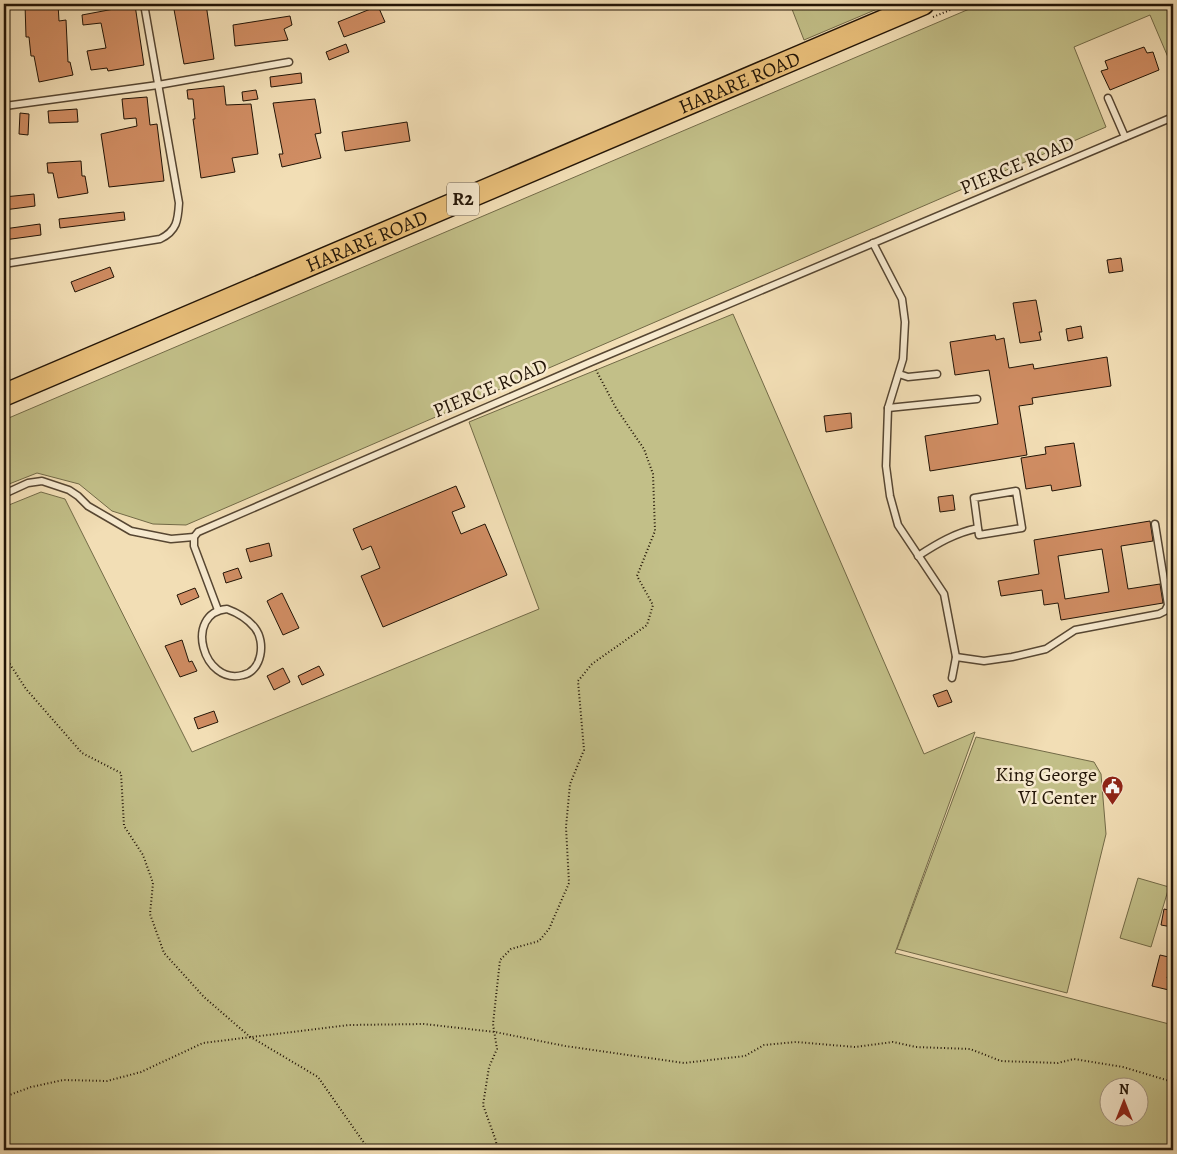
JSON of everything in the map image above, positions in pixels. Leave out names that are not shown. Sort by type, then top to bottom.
[{"type":"highway","name":"HARARE ROAD","points":[[4,395],[923,4]]},
{"type":"lane","points":[[4,264],[160,239],[169,235],[176,226],[179,203],[144,4]]},
{"type":"lane","points":[[5,106],[158,85],[289,62]]},
{"type":"lane","points":[[1108,98],[1125,137]]},
{"type":"lane","name":"PIERCE ROAD","points":[[194,537],[198,532],[592,362],[1173,116]]},
{"type":"lane","points":[[873,243],[902,299],[905,322],[905,343],[888,408],[886,466],[890,496],[898,525],[944,594],[956,657],[952,678]]},
{"type":"lane","points":[[898,374],[908,377],[937,374]]},
{"type":"lane","points":[[888,408],[977,399]]},
{"type":"lane","points":[[4,494],[28,483],[42,481],[69,490],[88,506],[131,531],[171,539],[194,537],[194,546],[201,569],[218,610]]},
{"type":"lane","points":[[1016,491],[1022,528],[979,535],[978,528],[974,498],[1016,491]]},
{"type":"lane","points":[[956,657],[984,661],[1012,657],[1046,649],[1075,630],[1166,611],[1168,605],[1155,524]]},
{"type":"lane","points":[[918,556],[940,541],[961,532],[978,528]]},
{"type":"lane","points":[[227,609],[236,612],[245,617],[256,629],[260,638],[260,659],[256,668],[247,674],[238,677],[217,670],[206,654],[201,634],[210,615],[218,610],[227,609]]},
{"type":"path","points":[[497,1150],[496,1141],[483,1105],[489,1067],[497,1049],[493,1024],[500,960],[511,949],[540,941],[549,929],[569,883],[566,827],[570,784],[584,750],[578,681],[592,664],[647,625],[653,605],[637,576],[655,531],[653,474],[644,449],[616,408],[592,362]]},
{"type":"path","points":[[4,655],[26,689],[82,753],[121,773],[124,826],[142,855],[153,884],[150,914],[164,954],[204,997],[252,1037],[318,1077],[369,1150]]},
{"type":"path","points":[[4,1097],[31,1087],[63,1080],[107,1081],[141,1072],[203,1043],[349,1025],[424,1024],[495,1032],[565,1046],[684,1063],[745,1056],[764,1045],[796,1042],[855,1047],[893,1042],[916,1047],[970,1049],[1000,1062],[1058,1063],[1074,1060],[1084,1061],[1123,1067],[1173,1082]]},
{"type":"shaded area","points":[[790,4],[889,4],[804,40]]},
{"type":"shaded area","points":[[981,4],[1173,4],[1173,69],[1150,15],[1074,47],[1106,127],[186,525],[153,524],[112,511],[79,484],[37,473],[4,486],[4,420]]},
{"type":"shaded area","points":[[733,314],[924,754],[975,732],[895,953],[1173,1025],[1173,1150],[4,1150],[4,507],[41,492],[65,499],[192,752],[539,609],[469,422]]},
{"type":"shaded area","points":[[976,737],[1094,762],[1101,774],[1106,834],[1067,993],[897,949]]},
{"type":"shaded area","points":[[1138,878],[1169,887],[1151,947],[1120,938]]},
{"type":"building","points":[[25,4],[58,4],[59,21],[66,20],[68,62],[70,62],[73,75],[39,82],[34,56],[31,56],[29,37],[26,37]]},
{"type":"building","points":[[173,4],[206,4],[214,59],[184,64]]},
{"type":"building","points":[[135,5],[144,65],[108,71],[107,68],[91,70],[87,51],[106,48],[101,23],[83,25],[82,15]]},
{"type":"building","points":[[378,6],[385,22],[344,37],[338,22]]},
{"type":"building","points":[[290,16],[292,25],[284,29],[288,40],[235,46],[233,25]]},
{"type":"building","points":[[346,44],[349,52],[329,60],[326,52]]},
{"type":"building","points":[[1144,47],[1147,53],[1153,52],[1159,70],[1110,90],[1101,71],[1108,69],[1105,61]]},
{"type":"building","points":[[301,73],[302,83],[271,87],[270,77]]},
{"type":"building","points":[[224,86],[226,105],[251,104],[258,154],[232,158],[235,172],[201,178],[193,119],[195,119],[193,99],[188,99],[187,90]]},
{"type":"building","points":[[256,90],[258,99],[243,101],[242,92]]},
{"type":"building","points":[[147,97],[150,125],[157,124],[164,181],[109,187],[101,134],[137,126],[136,118],[124,119],[122,99]]},
{"type":"building","points":[[315,99],[321,133],[315,134],[321,158],[282,167],[279,154],[283,154],[273,103]]},
{"type":"building","points":[[77,109],[78,122],[49,123],[48,111]]},
{"type":"building","points":[[20,113],[29,114],[28,135],[19,134]]},
{"type":"building","points":[[407,122],[410,141],[345,151],[342,132]]},
{"type":"building","points":[[81,161],[82,176],[85,176],[88,193],[58,198],[53,173],[48,173],[47,163]]},
{"type":"building","points":[[34,194],[35,206],[4,210],[4,197]]},
{"type":"building","points":[[124,212],[125,220],[60,228],[59,219]]},
{"type":"building","points":[[40,224],[41,235],[4,240],[4,229]]},
{"type":"building","points":[[1121,258],[1123,271],[1109,273],[1107,260]]},
{"type":"building","points":[[110,267],[114,277],[75,292],[71,282]]},
{"type":"building","points":[[1036,300],[1042,332],[1039,332],[1041,340],[1020,343],[1013,303]]},
{"type":"building","points":[[1081,326],[1083,338],[1068,341],[1066,329]]},
{"type":"building","points":[[995,335],[996,340],[1004,338],[1009,368],[1033,364],[1034,369],[1107,357],[1111,386],[1032,398],[1033,404],[1019,406],[1027,455],[930,471],[925,436],[998,424],[989,370],[955,375],[950,342]]},
{"type":"building","points":[[851,413],[852,428],[826,432],[824,416]]},
{"type":"building","points":[[1074,443],[1081,486],[1052,491],[1051,485],[1026,489],[1021,458],[1046,454],[1045,447]]},
{"type":"building","points":[[456,486],[465,507],[452,512],[461,534],[485,524],[507,575],[383,627],[361,576],[380,568],[371,546],[362,550],[353,529]]},
{"type":"building","points":[[953,495],[955,510],[940,512],[938,497]]},
{"type":"building","points":[[1150,521],[1153,541],[1121,546],[1128,589],[1160,584],[1163,603],[1061,620],[1058,603],[1044,605],[1042,590],[1001,596],[998,581],[1039,574],[1034,540]],"holes":[[[1102,549],[1109,592],[1065,599],[1058,556]]]},
{"type":"building","points":[[269,543],[272,556],[250,562],[246,549]]},
{"type":"building","points":[[238,568],[242,578],[226,583],[223,573]]},
{"type":"building","points":[[195,588],[199,597],[181,605],[177,595]]},
{"type":"building","points":[[282,593],[299,628],[283,635],[267,601]]},
{"type":"building","points":[[182,640],[189,662],[192,661],[197,671],[180,677],[165,646]]},
{"type":"building","points":[[319,666],[324,675],[302,685],[298,676]]},
{"type":"building","points":[[283,668],[290,682],[274,690],[267,676]]},
{"type":"building","points":[[947,690],[952,702],[938,707],[933,695]]},
{"type":"building","points":[[214,711],[218,722],[198,729],[194,718]]},
{"type":"building","points":[[1164,909],[1173,911],[1172,927],[1161,925]]},
{"type":"building","points":[[1160,955],[1173,958],[1167,978],[1173,980],[1173,991],[1152,986]]},
{"type":"place","name":"King George VI Center","points":[[1113,805]]}]
